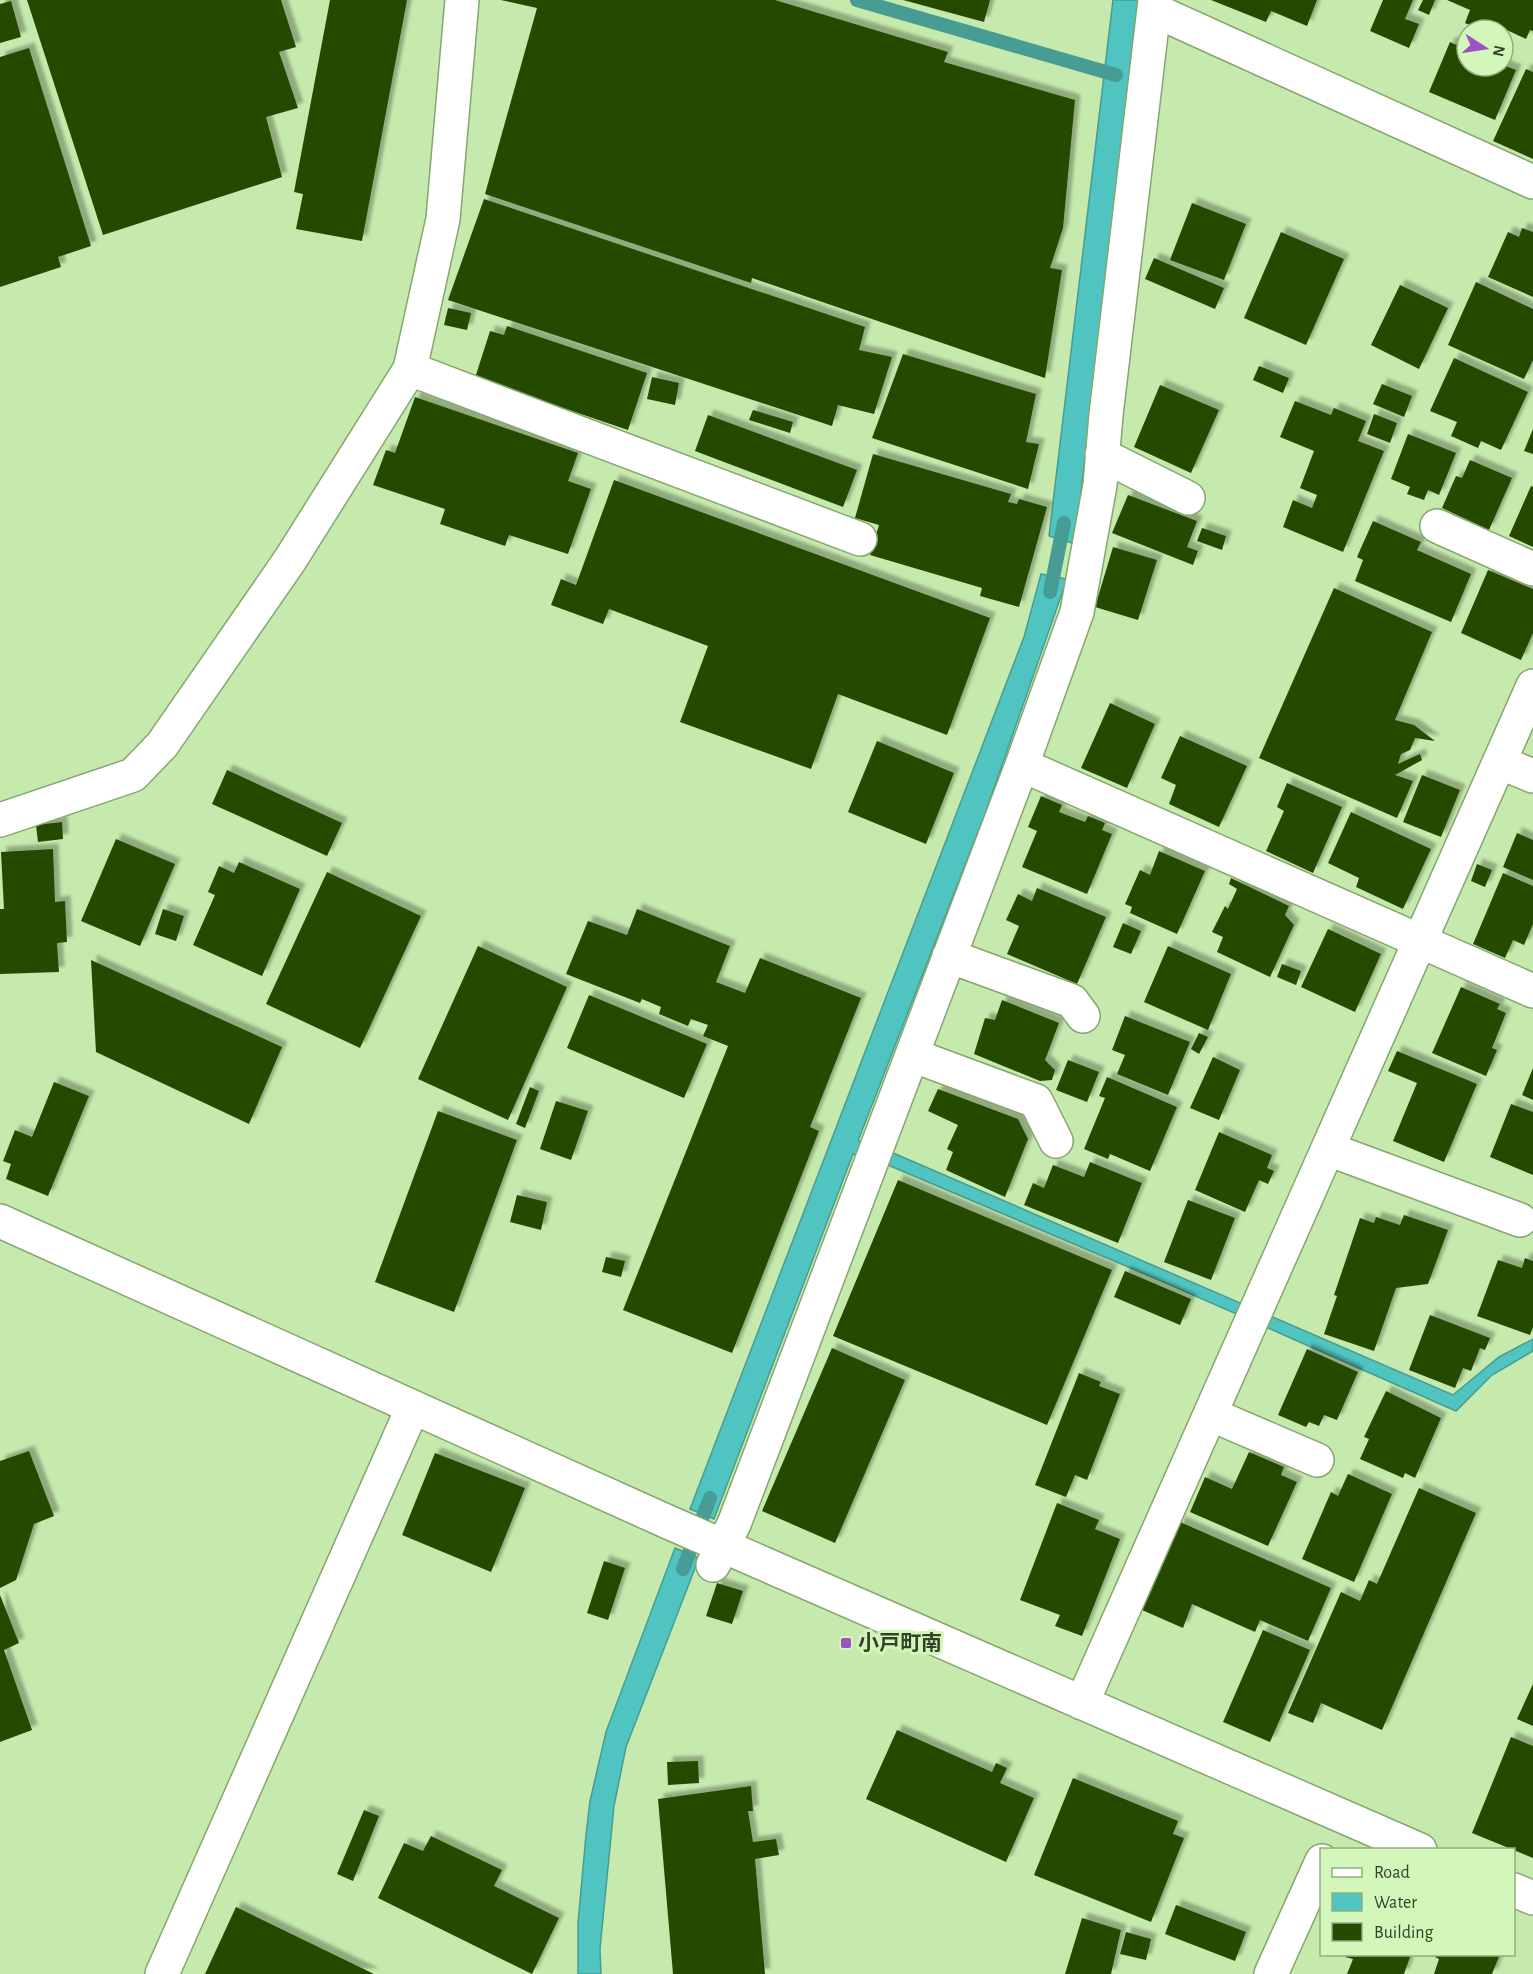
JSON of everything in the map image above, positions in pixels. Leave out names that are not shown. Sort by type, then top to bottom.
[{"type":"street","points":[[0,820],[133,775],[162,745],[290,560],[410,369],[443,219],[462,0]]},
{"type":"street","points":[[717,1551],[912,1055],[1022,765],[1077,612],[1100,485],[1155,5],[1533,182]]},
{"type":"street","points":[[410,369],[860,539]]},
{"type":"street","points":[[1102,455],[1188,498]]},
{"type":"street","points":[[1437,526],[1533,569]]},
{"type":"street","points":[[1082,1703],[1533,686]]},
{"type":"street","points":[[1499,762],[1533,776]]},
{"type":"street","points":[[1022,765],[1533,991]]},
{"type":"street","points":[[949,956],[1072,1001],[1083,1016]]},
{"type":"street","points":[[912,1055],[1036,1101],[1056,1141]]},
{"type":"street","points":[[1328,1149],[1520,1220]]},
{"type":"street","points":[[0,1221],[668,1522],[717,1551],[1082,1703],[1415,1848]]},
{"type":"street","points":[[162,1974],[413,1407]]},
{"type":"street","points":[[1210,1414],[1317,1460]]},
{"type":"street","points":[[1328,1848],[1342,1816]]},
{"type":"street","points":[[1271,1974],[1320,1866]]},
{"type":"street","points":[[1515,1890],[1533,1898]]},
{"type":"water","points":[[1113,0],[1138,0],[1075,544],[1049,536]]},
{"type":"water","points":[[1041,574],[1067,579],[986,811],[858,1141],[884,1149],[1453,1395],[1499,1357],[1533,1339],[1533,1351],[1492,1375],[1456,1411],[1166,1283],[888,1165],[853,1154],[714,1519],[690,1509],[1024,637]]},
{"type":"water","points":[[675,1548],[699,1558],[626,1747],[614,1806],[600,1949],[601,1974],[578,1974],[578,1923],[590,1801],[606,1732]]},
{"type":"building","points":[[27,0],[281,0],[296,47],[279,52],[298,108],[266,117],[282,177],[103,235]]},
{"type":"building","points":[[330,0],[407,0],[362,241],[296,229],[303,194],[294,192]]},
{"type":"building","points":[[501,0],[775,0],[948,52],[944,62],[1075,100],[1063,228],[1050,268],[1062,270],[1045,378],[752,278],[751,283],[485,194],[537,8]]},
{"type":"building","points":[[903,0],[990,0],[984,22]]},
{"type":"building","points":[[1211,0],[1317,0],[1307,26],[1271,11],[1266,22]]},
{"type":"building","points":[[1383,0],[1413,0],[1405,19],[1419,24],[1409,48],[1370,31]]},
{"type":"building","points":[[1423,0],[1435,0],[1429,15],[1418,10]]},
{"type":"building","points":[[1447,0],[1533,0],[1533,31],[1530,30],[1526,39],[1515,34],[1515,18],[1467,18],[1470,10]]},
{"type":"building","points":[[11,1],[21,37],[0,43],[0,4]]},
{"type":"building","points":[[1450,42],[1455,44],[1455,78],[1513,78],[1495,120],[1429,92]]},
{"type":"building","points":[[29,48],[91,246],[58,257],[61,267],[0,287],[0,57]]},
{"type":"building","points":[[1526,69],[1533,72],[1533,159],[1493,141]]},
{"type":"building","points":[[484,199],[865,327],[859,350],[892,357],[874,414],[838,405],[832,426],[448,300]]},
{"type":"building","points":[[1192,203],[1246,224],[1224,280],[1170,260]]},
{"type":"building","points":[[1522,228],[1533,232],[1533,297],[1488,277],[1508,232],[1519,237]]},
{"type":"building","points":[[1281,232],[1344,259],[1306,345],[1244,318]]},
{"type":"building","points":[[1154,258],[1224,288],[1215,309],[1145,279]]},
{"type":"building","points":[[1476,282],[1533,309],[1533,360],[1524,379],[1448,345]]},
{"type":"building","points":[[1400,285],[1448,308],[1419,369],[1371,345]]},
{"type":"building","points":[[448,308],[471,313],[467,330],[444,325]]},
{"type":"building","points":[[507,326],[647,373],[628,430],[475,378],[490,331],[504,335]]},
{"type":"building","points":[[903,354],[1036,394],[1026,442],[1039,444],[1028,489],[872,438]]},
{"type":"building","points":[[1454,358],[1528,392],[1501,450],[1481,441],[1478,448],[1451,436],[1457,422],[1430,411]]},
{"type":"building","points":[[1259,366],[1289,378],[1283,393],[1253,380]]},
{"type":"building","points":[[652,377],[679,383],[675,405],[647,399]]},
{"type":"building","points":[[1382,384],[1412,396],[1404,417],[1373,404]]},
{"type":"building","points":[[1160,385],[1219,410],[1191,473],[1134,447]]},
{"type":"building","points":[[415,397],[578,453],[568,481],[591,489],[568,554],[509,535],[505,546],[440,524],[445,509],[373,485],[386,450],[395,453]]},
{"type":"building","points":[[1295,401],[1331,415],[1334,408],[1366,421],[1358,441],[1384,451],[1343,552],[1283,527],[1293,500],[1312,508],[1317,495],[1300,488],[1314,451],[1280,437]]},
{"type":"building","points":[[753,410],[793,422],[790,433],[749,420]]},
{"type":"building","points":[[1374,414],[1397,423],[1390,443],[1367,434]]},
{"type":"building","points":[[708,415],[857,470],[843,507],[695,451]]},
{"type":"building","points":[[1533,429],[1533,454],[1524,451]]},
{"type":"building","points":[[1408,434],[1456,453],[1439,495],[1428,490],[1424,500],[1407,494],[1410,487],[1391,479]]},
{"type":"building","points":[[873,454],[1011,494],[1008,502],[1017,504],[1019,499],[1047,507],[1019,607],[980,596],[982,588],[870,555],[879,525],[855,518]]},
{"type":"building","points":[[1470,460],[1512,478],[1489,530],[1442,508],[1456,476],[1462,478]]},
{"type":"building","points":[[614,480],[990,618],[947,735],[838,694],[811,769],[680,722],[708,646],[609,609],[603,624],[551,605],[561,579],[576,585]]},
{"type":"building","points":[[1531,486],[1533,487],[1533,547],[1509,536]]},
{"type":"building","points":[[1128,495],[1197,521],[1187,547],[1198,551],[1193,565],[1112,533]]},
{"type":"building","points":[[1373,521],[1421,542],[1417,550],[1471,574],[1451,622],[1355,581],[1363,560],[1357,557]]},
{"type":"building","points":[[1202,528],[1226,536],[1222,550],[1197,541]]},
{"type":"building","points":[[1113,547],[1157,560],[1138,620],[1095,607]]},
{"type":"building","points":[[1488,570],[1533,589],[1533,633],[1521,660],[1461,633]]},
{"type":"building","points":[[1334,588],[1432,632],[1395,720],[1414,725],[1435,741],[1415,738],[1410,750],[1401,754],[1398,764],[1420,754],[1422,760],[1395,775],[1413,781],[1397,818],[1259,758]]},
{"type":"building","points":[[1110,703],[1155,724],[1127,788],[1081,768]]},
{"type":"building","points":[[1180,736],[1247,766],[1219,827],[1169,804],[1176,785],[1161,778]]},
{"type":"building","points":[[877,741],[954,773],[926,844],[848,812]]},
{"type":"building","points":[[227,770],[342,823],[327,856],[212,804]]},
{"type":"building","points":[[1422,775],[1460,790],[1441,837],[1403,822]]},
{"type":"building","points":[[1287,783],[1342,807],[1313,873],[1266,851],[1284,811],[1277,807]]},
{"type":"building","points":[[1041,796],[1062,805],[1059,812],[1085,822],[1088,816],[1105,823],[1102,830],[1112,834],[1087,894],[1022,867],[1037,831],[1028,827]]},
{"type":"building","points":[[1351,812],[1431,849],[1403,909],[1356,887],[1359,878],[1328,863]]},
{"type":"building","points":[[62,822],[63,839],[38,842],[36,825]]},
{"type":"building","points":[[1517,833],[1533,840],[1533,880],[1503,867]]},
{"type":"building","points":[[116,839],[175,864],[140,946],[81,921]]},
{"type":"building","points":[[53,849],[55,902],[65,901],[67,942],[57,943],[59,972],[0,974],[0,909],[4,909],[1,852]]},
{"type":"building","points":[[1159,851],[1205,871],[1177,934],[1130,913],[1132,907],[1125,904],[1140,870],[1150,875]]},
{"type":"building","points":[[239,862],[300,889],[262,976],[193,945],[215,895],[208,892],[219,866],[234,873]]},
{"type":"building","points":[[1477,864],[1492,870],[1485,887],[1471,881]]},
{"type":"building","points":[[327,872],[421,916],[360,1048],[266,1004]]},
{"type":"building","points":[[1503,873],[1533,886],[1533,924],[1524,945],[1513,940],[1505,958],[1473,944]]},
{"type":"building","points":[[1231,878],[1289,906],[1285,915],[1294,925],[1270,977],[1217,952],[1223,937],[1212,932],[1225,906],[1228,909],[1237,889],[1229,884]]},
{"type":"building","points":[[1037,888],[1106,917],[1077,984],[1007,954],[1019,926],[1006,920],[1018,894],[1032,901]]},
{"type":"building","points":[[163,909],[184,916],[176,941],[155,934]]},
{"type":"building","points":[[637,909],[730,946],[716,982],[745,993],[760,958],[861,998],[810,1127],[819,1131],[732,1353],[623,1310],[728,1046],[703,1036],[708,1025],[691,1019],[688,1026],[659,1014],[661,1007],[642,999],[640,1003],[566,974],[588,921],[627,935]]},
{"type":"building","points":[[1123,923],[1141,931],[1131,954],[1113,947]]},
{"type":"building","points":[[1328,929],[1381,954],[1355,1012],[1301,987]]},
{"type":"building","points":[[478,946],[567,987],[508,1120],[418,1079]]},
{"type":"building","points":[[1168,946],[1231,974],[1208,1030],[1144,1002]]},
{"type":"building","points":[[91,960],[282,1047],[249,1124],[96,1052]]},
{"type":"building","points":[[1282,964],[1301,971],[1296,985],[1277,977]]},
{"type":"building","points":[[1461,987],[1500,1004],[1497,1009],[1506,1013],[1492,1048],[1497,1050],[1486,1076],[1432,1053]]},
{"type":"building","points":[[589,995],[707,1044],[684,1098],[567,1048]]},
{"type":"building","points":[[1002,1000],[1059,1023],[1045,1060],[1055,1070],[1052,1080],[1040,1081],[974,1054],[985,1018],[995,1020]]},
{"type":"building","points":[[1125,1016],[1190,1042],[1168,1095],[1117,1074],[1125,1055],[1112,1050]]},
{"type":"building","points":[[1199,1033],[1208,1037],[1199,1054],[1191,1049]]},
{"type":"building","points":[[1397,1051],[1477,1084],[1444,1162],[1393,1141],[1417,1083],[1388,1071]]},
{"type":"building","points":[[1213,1057],[1240,1070],[1219,1120],[1190,1108]]},
{"type":"building","points":[[1068,1060],[1099,1072],[1087,1102],[1056,1090]]},
{"type":"building","points":[[1533,1068],[1533,1100],[1522,1095]]},
{"type":"building","points":[[1107,1077],[1177,1107],[1150,1171],[1110,1154],[1108,1159],[1084,1149],[1105,1098],[1099,1096]]},
{"type":"building","points":[[54,1082],[89,1096],[48,1196],[6,1179],[11,1164],[3,1161],[15,1130],[32,1137]]},
{"type":"building","points":[[530,1087],[539,1091],[525,1128],[516,1124]]},
{"type":"building","points":[[938,1089],[1018,1119],[1028,1139],[1005,1197],[946,1170],[953,1152],[947,1149],[958,1125],[928,1111]]},
{"type":"building","points":[[556,1101],[588,1111],[571,1160],[540,1149]]},
{"type":"building","points":[[1511,1104],[1533,1112],[1533,1175],[1490,1157]]},
{"type":"building","points":[[438,1111],[517,1140],[454,1312],[375,1282]]},
{"type":"building","points":[[1219,1132],[1272,1155],[1267,1168],[1274,1171],[1268,1184],[1259,1180],[1245,1212],[1195,1190]]},
{"type":"building","points":[[1090,1162],[1142,1183],[1118,1243],[1024,1205],[1033,1183],[1044,1188],[1053,1165],[1084,1177]]},
{"type":"building","points":[[898,1180],[1112,1270],[1047,1425],[833,1336]]},
{"type":"building","points":[[517,1195],[547,1202],[541,1230],[510,1222]]},
{"type":"building","points":[[1188,1200],[1235,1218],[1211,1280],[1164,1262]]},
{"type":"building","points":[[1404,1215],[1448,1230],[1428,1284],[1396,1288],[1374,1351],[1324,1334],[1337,1296],[1334,1295],[1360,1218],[1374,1223],[1376,1217],[1400,1225]]},
{"type":"building","points":[[606,1257],[625,1261],[621,1277],[602,1272]]},
{"type":"building","points":[[1525,1258],[1533,1261],[1533,1327],[1530,1335],[1477,1316],[1498,1260],[1522,1268]]},
{"type":"building","points":[[1125,1271],[1191,1299],[1180,1325],[1114,1297]]},
{"type":"building","points":[[1430,1315],[1490,1338],[1485,1350],[1480,1348],[1471,1371],[1463,1368],[1455,1388],[1409,1370]]},
{"type":"building","points":[[832,1348],[905,1380],[835,1543],[762,1511]]},
{"type":"building","points":[[1307,1349],[1358,1372],[1337,1420],[1324,1415],[1319,1426],[1309,1422],[1306,1427],[1278,1415]]},
{"type":"building","points":[[1079,1373],[1101,1382],[1099,1386],[1120,1394],[1087,1480],[1075,1475],[1066,1497],[1035,1485]]},
{"type":"building","points":[[1386,1391],[1441,1418],[1415,1478],[1405,1473],[1403,1478],[1360,1459],[1369,1439],[1364,1437]]},
{"type":"building","points":[[29,1451],[54,1516],[34,1524],[16,1580],[0,1588],[0,1461]]},
{"type":"building","points":[[1249,1452],[1284,1467],[1281,1475],[1297,1482],[1268,1546],[1190,1512],[1205,1477],[1232,1489]]},
{"type":"building","points":[[435,1453],[525,1488],[491,1572],[402,1535]]},
{"type":"building","points":[[1348,1474],[1392,1494],[1354,1582],[1302,1559],[1331,1492],[1338,1496]]},
{"type":"building","points":[[1419,1488],[1476,1513],[1382,1730],[1321,1703],[1313,1723],[1288,1713],[1341,1592],[1360,1601],[1369,1580],[1377,1584]]},
{"type":"building","points":[[1057,1503],[1099,1520],[1095,1529],[1120,1539],[1082,1636],[1055,1626],[1060,1615],[1020,1600]]},
{"type":"building","points":[[1180,1522],[1331,1588],[1308,1641],[1260,1620],[1255,1632],[1192,1604],[1183,1628],[1142,1610]]},
{"type":"building","points":[[604,1561],[625,1568],[608,1620],[587,1613]]},
{"type":"building","points":[[717,1583],[743,1591],[732,1624],[706,1616]]},
{"type":"building","points":[[0,1595],[19,1643],[4,1650],[32,1730],[0,1742]]},
{"type":"building","points":[[1263,1630],[1310,1650],[1270,1742],[1223,1722]]},
{"type":"building","points":[[1533,1684],[1533,1726],[1517,1719]]},
{"type":"building","points":[[897,1730],[992,1772],[996,1763],[1007,1768],[1000,1783],[1034,1798],[1006,1862],[866,1799]]},
{"type":"building","points":[[1511,1737],[1533,1746],[1533,1858],[1515,1851],[1515,1848],[1509,1848],[1472,1833]]},
{"type":"building","points":[[698,1761],[699,1783],[668,1785],[667,1762]]},
{"type":"building","points":[[1073,1778],[1178,1821],[1173,1834],[1184,1838],[1151,1922],[1034,1875]]},
{"type":"building","points":[[751,1786],[753,1811],[748,1811],[753,1842],[776,1839],[779,1855],[755,1859],[765,1974],[673,1974],[658,1799]]},
{"type":"building","points":[[364,1810],[379,1816],[353,1881],[337,1874]]},
{"type":"building","points":[[431,1836],[502,1870],[494,1886],[559,1918],[532,1974],[378,1898],[404,1843],[423,1851]]},
{"type":"building","points":[[1176,1905],[1246,1932],[1235,1961],[1165,1934]]},
{"type":"building","points":[[236,1907],[374,1974],[205,1974]]},
{"type":"building","points":[[1082,1918],[1121,1930],[1111,1974],[1065,1974]]},
{"type":"building","points":[[1126,1932],[1151,1939],[1146,1960],[1120,1954]]},
{"type":"building","points":[[1410,1956],[1404,1974],[1347,1974],[1353,1959],[1345,1957]]},
{"type":"building","points":[[1499,1956],[1492,1974],[1434,1974],[1439,1959],[1435,1957]]},
{"type":"waterway","points":[[857,0],[1116,75]]},
{"type":"waterway","points":[[1050,592],[1064,523]]},
{"type":"waterway","points":[[683,1569],[710,1498]]},
{"type":"place","name":"小戸町南","points":[[846,1643]]}]
